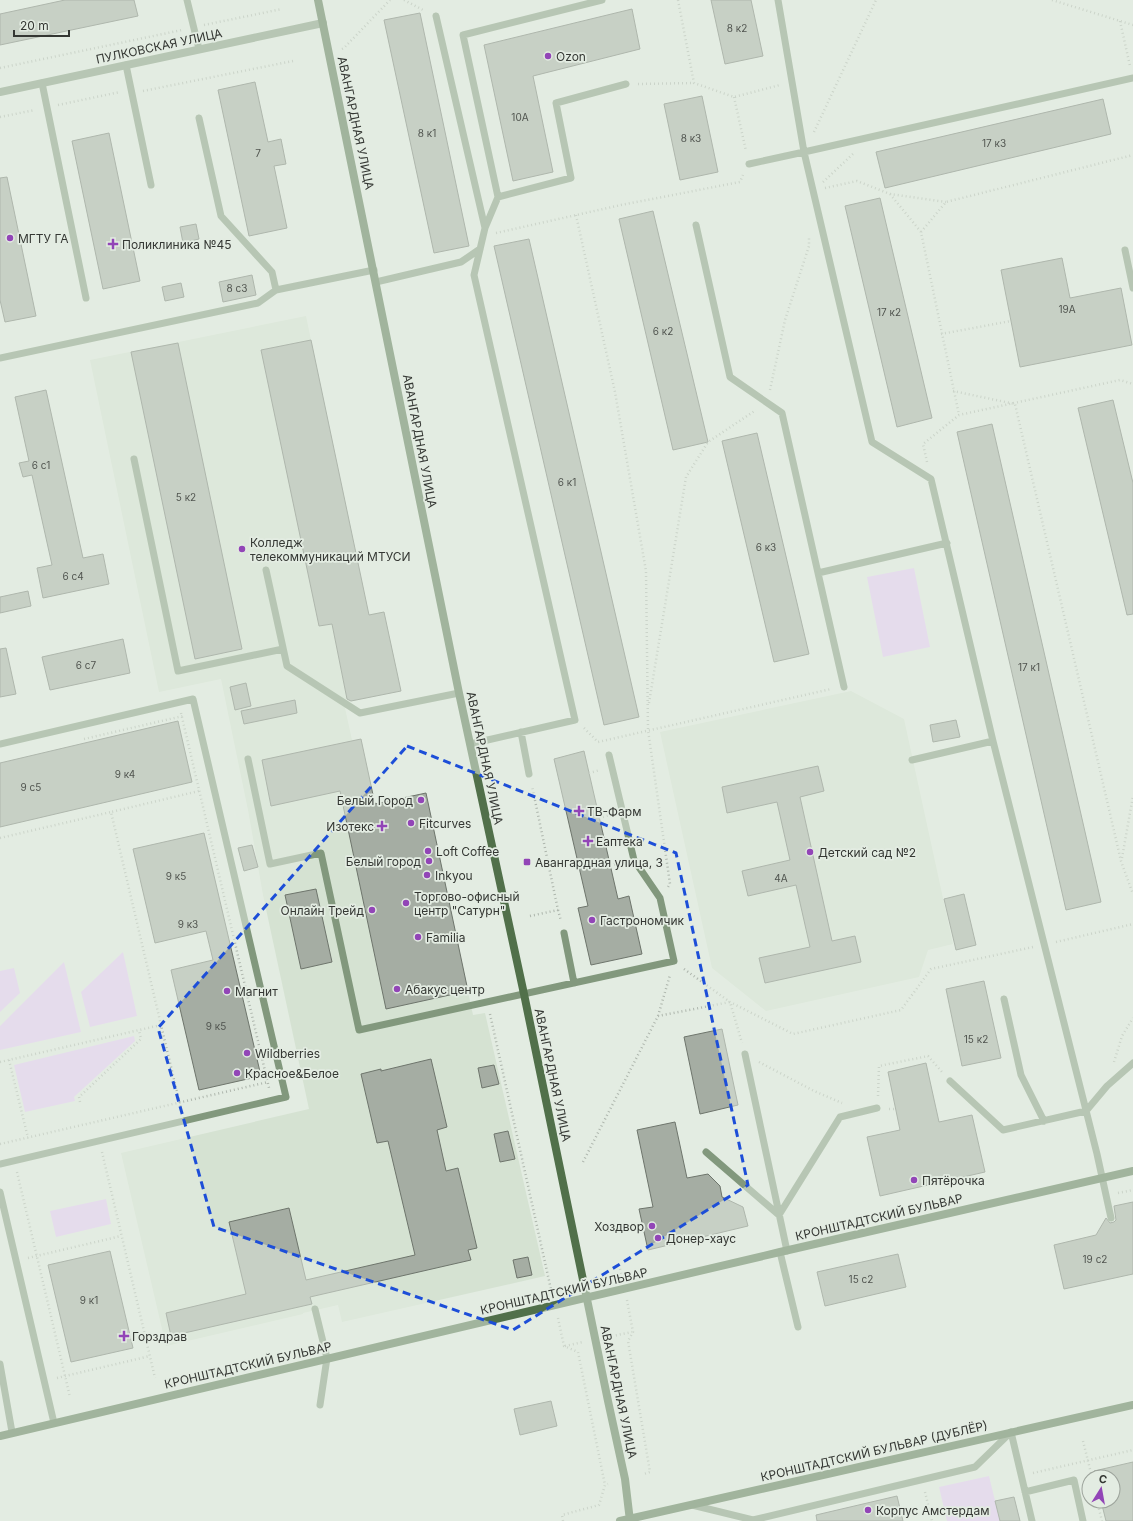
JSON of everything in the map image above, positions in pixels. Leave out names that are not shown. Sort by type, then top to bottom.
[{"type":"main road","name":"АВАНГАРДНАЯ УЛИЦА","points":[[318,0],[459,693],[524,994],[625,1479],[630,1520]]},
{"type":"main road","name":"КРОНШТАДТСКИЙ БУЛЬВАР","points":[[0,1436],[54,1422],[783,1251],[1133,1171]]},
{"type":"main road","name":"КРОНШТАДТСКИЙ БУЛЬВАР (ДУБЛЁР)","points":[[620,1521],[630,1520],[692,1504],[1133,1405]]},
{"type":"street","name":"ПУЛКОВСКАЯ УЛИЦА","points":[[0,92],[322,23]]},
{"type":"lane","points":[[187,0],[199,49]]},
{"type":"lane","points":[[470,744],[575,720],[474,275],[484,228],[498,197],[463,35],[602,0]]},
{"type":"lane","points":[[778,0],[804,152],[872,442],[931,479],[993,741],[1086,1112],[1110,1218]]},
{"type":"lane","points":[[436,16],[484,228]]},
{"type":"lane","points":[[126,65],[151,185]]},
{"type":"lane","points":[[749,164],[1133,79]]},
{"type":"lane","points":[[42,83],[86,298]]},
{"type":"lane","points":[[498,197],[571,178],[556,103],[626,84]]},
{"type":"lane","points":[[199,118],[221,216],[272,272],[276,290]]},
{"type":"lane","points":[[696,225],[730,377],[782,413],[844,687]]},
{"type":"lane","points":[[376,282],[461,262],[480,249]]},
{"type":"lane","points":[[1125,250],[1133,288]]},
{"type":"lane","points":[[0,358],[258,303],[276,290],[374,270]]},
{"type":"lane","points":[[134,460],[178,671],[283,649]]},
{"type":"lane","points":[[818,573],[946,543]]},
{"type":"lane","points":[[266,570],[287,666],[360,713],[459,693]]},
{"type":"lane","points":[[0,744],[193,700],[286,1097],[0,1164]]},
{"type":"lane","points":[[521,732],[529,774]]},
{"type":"lane","points":[[912,760],[993,741]]},
{"type":"lane","points":[[248,759],[270,864],[321,853],[359,1030],[674,962],[660,898],[634,860],[609,755]]},
{"type":"lane","points":[[564,933],[574,983]]},
{"type":"lane","points":[[1004,1000],[1021,1075],[1044,1121]]},
{"type":"lane","points":[[745,1054],[779,1215],[783,1251],[798,1327]]},
{"type":"lane","points":[[950,1081],[1003,1130],[1086,1112],[1107,1086],[1133,1063]]},
{"type":"lane","points":[[779,1215],[840,1117],[877,1108]]},
{"type":"lane","points":[[706,1152],[779,1215]]},
{"type":"lane","points":[[0,1192],[54,1422]]},
{"type":"lane","points":[[316,1310],[327,1358],[320,1404]]},
{"type":"lane","points":[[0,1364],[12,1432]]},
{"type":"lane","points":[[1011,1432],[1032,1521]]},
{"type":"lane","points":[[692,1504],[753,1520],[975,1467],[1011,1432]]},
{"type":"lane","points":[[1025,1492],[1074,1480],[1083,1521]]},
{"type":"path","points":[[329,52],[344,48],[390,0]]},
{"type":"path","points":[[404,0],[436,16]]},
{"type":"path","points":[[678,0],[694,83]]},
{"type":"path","points":[[804,152],[876,0]]},
{"type":"path","points":[[1052,0],[1133,25]]},
{"type":"path","points":[[0,68],[282,9]]},
{"type":"path","points":[[1120,21],[1133,79]]},
{"type":"path","points":[[0,117],[122,92],[140,91],[293,60]]},
{"type":"path","points":[[626,84],[694,83],[734,97],[792,82]]},
{"type":"path","points":[[480,249],[496,234],[620,205],[740,182],[749,164],[734,97]]},
{"type":"path","points":[[813,190],[873,137]]},
{"type":"path","points":[[813,190],[857,181],[890,194],[946,202],[1133,155]]},
{"type":"path","points":[[890,194],[921,232],[958,415]]},
{"type":"path","points":[[921,232],[946,202]]},
{"type":"path","points":[[576,216],[615,392],[646,571],[648,730],[670,884],[660,898]]},
{"type":"path","points":[[648,710],[686,477],[708,442],[767,403],[786,320],[809,246],[810,232]]},
{"type":"path","points":[[941,334],[1011,321]]},
{"type":"path","points":[[931,479],[923,444],[958,415],[1015,404],[1120,380],[1133,384]]},
{"type":"path","points":[[954,391],[1015,404]]},
{"type":"path","points":[[1015,404],[1121,861],[1133,894]]},
{"type":"path","points":[[575,720],[598,742],[844,687]]},
{"type":"path","points":[[178,703],[272,1101]]},
{"type":"path","points":[[83,740],[196,713]]},
{"type":"path","points":[[529,774],[558,910],[530,916]]},
{"type":"path","points":[[0,838],[214,788]]},
{"type":"path","points":[[1121,861],[1133,796]]},
{"type":"path","points":[[111,812],[184,1121]]},
{"type":"path","points":[[583,1162],[658,1016],[674,962],[730,1002],[793,1034],[901,1010],[931,969],[1133,924]]},
{"type":"path","points":[[491,1001],[490,1012],[564,1346],[578,1352],[606,1484],[599,1505],[562,1515],[563,1521]]},
{"type":"path","points":[[658,1016],[730,1002]]},
{"type":"path","points":[[730,1002],[745,1054],[814,1091],[863,1111]]},
{"type":"path","points":[[1114,1065],[1122,1036],[1133,1018]]},
{"type":"path","points":[[0,1062],[161,1025]]},
{"type":"path","points":[[80,1102],[79,1097],[141,1039],[139,1030]]},
{"type":"path","points":[[896,1109],[877,1108],[879,1066],[928,1056],[950,1081]]},
{"type":"path","points":[[9,1060],[28,1138]]},
{"type":"path","points":[[0,1144],[282,1079]]},
{"type":"path","points":[[95,1122],[155,1378]]},
{"type":"path","points":[[10,1142],[70,1397]]},
{"type":"path","points":[[16,1261],[121,1236]]},
{"type":"path","points":[[619,1265],[633,1332],[628,1341],[650,1472],[644,1474]]},
{"type":"path","points":[[44,1380],[150,1356]]},
{"type":"path","points":[[1083,1441],[1090,1469]]},
{"type":"path","points":[[1021,1476],[1133,1450]]},
{"type":"path","points":[[924,1488],[932,1521]]},
{"type":"path","points":[[1099,1509],[1102,1521]]},
{"type":"highlighted area","points":[[407,746],[676,853],[748,1185],[513,1330],[214,1227],[158,1028]]},
{"type":"shaded area","points":[[306,316],[368,614],[384,612],[401,691],[348,702],[345,708],[352,740],[361,739],[371,785],[372,805],[426,793],[473,1015],[485,1013],[545,1276],[342,1322],[338,1305],[166,1346],[121,1153],[309,1109],[263,895],[248,810],[221,679],[159,692],[90,360]]},
{"type":"shaded area","points":[[914,568],[930,647],[883,657],[867,577]]},
{"type":"shaded area","name":"Детский сад №2","points":[[851,691],[904,719],[953,944],[928,950],[919,977],[766,1011],[712,968],[660,732]]},
{"type":"shaded area","points":[[123,952],[137,1016],[90,1027],[81,992]]},
{"type":"shaded area","points":[[64,962],[81,1032],[0,1050],[0,1026]]},
{"type":"shaded area","points":[[14,968],[20,993],[0,1012],[0,971]]},
{"type":"shaded area","points":[[134,1036],[135,1041],[74,1097],[75,1101],[25,1112],[14,1065]]},
{"type":"shaded area","points":[[106,1199],[111,1224],[56,1237],[50,1211]]},
{"type":"shaded area","points":[[989,1476],[1000,1521],[947,1521],[939,1487]]},
{"type":"building","points":[[65,0],[134,0],[138,16],[0,45],[0,14]]},
{"type":"building","points":[[711,0],[751,0],[763,56],[725,64]]},
{"type":"building","points":[[632,9],[640,49],[533,76],[553,172],[513,181],[484,45]]},
{"type":"building","points":[[420,13],[469,246],[434,253],[384,20]]},
{"type":"building","points":[[255,82],[268,142],[281,139],[286,164],[274,166],[287,228],[249,236],[218,90]]},
{"type":"building","points":[[702,96],[718,172],[680,180],[664,104]]},
{"type":"building","points":[[1103,99],[1111,134],[885,188],[876,152]]},
{"type":"building","name":"Поликлиника №45","points":[[109,133],[140,281],[103,289],[72,141]]},
{"type":"building","name":"МГТУ ГА","points":[[7,177],[36,316],[5,322],[0,300],[0,178]]},
{"type":"building","points":[[880,198],[932,418],[897,427],[845,206]]},
{"type":"building","points":[[653,211],[708,442],[673,450],[619,219]]},
{"type":"building","points":[[196,224],[199,239],[183,243],[180,227]]},
{"type":"building","points":[[529,239],[639,717],[604,725],[494,246]]},
{"type":"building","points":[[1062,258],[1070,298],[1121,288],[1132,345],[1020,367],[1001,270]]},
{"type":"building","points":[[252,275],[256,295],[223,302],[219,282]]},
{"type":"building","points":[[181,283],[184,297],[165,301],[162,287]]},
{"type":"building","points":[[311,340],[369,615],[384,612],[401,691],[351,701],[347,699],[332,624],[319,626],[261,350]]},
{"type":"building","points":[[178,343],[242,649],[195,659],[131,352]]},
{"type":"building","points":[[46,390],[83,558],[103,554],[109,584],[43,598],[37,568],[52,565],[32,475],[23,477],[19,463],[29,461],[15,397]]},
{"type":"building","points":[[1113,400],[1133,483],[1133,614],[1127,615],[1078,408]]},
{"type":"building","points":[[992,424],[1101,902],[1066,910],[957,432]]},
{"type":"building","points":[[757,433],[809,654],[774,662],[722,441]]},
{"type":"building","points":[[28,591],[31,606],[0,613],[0,597]]},
{"type":"building","points":[[123,639],[130,673],[50,690],[42,657]]},
{"type":"building","points":[[6,648],[16,694],[0,697],[0,649]]},
{"type":"building","points":[[246,683],[251,706],[235,710],[230,687]]},
{"type":"building","points":[[295,700],[297,713],[244,724],[241,711]]},
{"type":"building","points":[[956,720],[960,737],[933,742],[930,725]]},
{"type":"building","points":[[178,721],[192,782],[0,827],[0,763]]},
{"type":"building","name":"Торгово-офисный центр \"Сатурн\"","points":[[361,739],[375,804],[426,793],[468,991],[386,1009],[340,791],[271,806],[262,760]]},
{"type":"building","points":[[584,751],[618,899],[629,896],[642,954],[591,965],[578,908],[588,906],[554,759]]},
{"type":"building","points":[[818,766],[824,791],[800,797],[832,941],[855,936],[861,962],[765,983],[759,958],[810,947],[796,885],[748,896],[742,871],[790,860],[777,802],[727,813],[722,787]]},
{"type":"building","points":[[204,833],[261,1076],[199,1090],[171,970],[213,960],[206,931],[155,943],[133,849]]},
{"type":"building","points":[[252,845],[258,867],[244,871],[238,848]]},
{"type":"building","points":[[316,889],[332,962],[301,969],[285,895]]},
{"type":"building","points":[[964,894],[976,945],[956,950],[944,899]]},
{"type":"building","points":[[984,981],[1001,1058],[962,1066],[946,989]]},
{"type":"building","points":[[722,1029],[738,1105],[700,1114],[684,1037]]},
{"type":"building","points":[[431,1059],[447,1127],[437,1130],[446,1171],[458,1168],[477,1248],[468,1250],[471,1260],[310,1297],[312,1304],[171,1336],[166,1313],[246,1294],[229,1222],[289,1208],[306,1280],[415,1255],[388,1141],[377,1143],[361,1074],[381,1069],[381,1071]]},
{"type":"building","points":[[926,1063],[939,1122],[972,1115],[985,1172],[880,1196],[867,1137],[900,1130],[888,1072]]},
{"type":"building","points":[[494,1065],[499,1084],[482,1088],[478,1068]]},
{"type":"building","points":[[675,1122],[687,1178],[708,1174],[720,1186],[722,1197],[743,1207],[748,1226],[648,1250],[639,1209],[653,1207],[637,1130]]},
{"type":"building","points":[[508,1131],[515,1159],[500,1162],[494,1134]]},
{"type":"building","points":[[1133,1202],[1133,1274],[1064,1289],[1054,1245],[1096,1235],[1106,1218],[1110,1223],[1116,1220],[1114,1206]]},
{"type":"building","points":[[110,1251],[133,1348],[71,1362],[48,1265]]},
{"type":"building","points":[[898,1254],[906,1287],[825,1306],[817,1272]]},
{"type":"building","points":[[528,1257],[532,1275],[517,1278],[513,1260]]},
{"type":"building","points":[[551,1401],[557,1426],[520,1435],[514,1409]]},
{"type":"building","points":[[1133,1462],[1133,1521],[1106,1521],[1103,1509],[1121,1509],[1121,1469],[1103,1469]]},
{"type":"building","name":"Корпус Амстердам","points":[[897,1496],[903,1521],[817,1521],[816,1515]]},
{"type":"building","points":[[1014,1497],[1020,1521],[1000,1521],[995,1501]]},
{"type":"place","name":"Ozon","points":[[548,56]]},
{"type":"place","name":"МГТУ ГА","points":[[10,238]]},
{"type":"place","name":"Поликлиника №45","points":[[113,244]]},
{"type":"place","name":"Колледж телекоммуникаций МТУСИ","points":[[242,549]]},
{"type":"place","name":"Белый Город","points":[[421,800]]},
{"type":"place","name":"ТВ-Фарм","points":[[579,811]]},
{"type":"place","name":"Fitcurves","points":[[411,823]]},
{"type":"place","name":"Изотекс","points":[[382,826]]},
{"type":"place","name":"Еаптека","points":[[588,841]]},
{"type":"place","name":"Loft Coffee","points":[[428,851]]},
{"type":"place","name":"Детский сад №2","points":[[810,852]]},
{"type":"place","name":"Белый город","points":[[429,861]]},
{"type":"place","name":"Авангардная улица, 3","points":[[527,862]]},
{"type":"place","name":"Inkyou","points":[[427,875]]},
{"type":"place","name":"Торгово-офисный центр \"Сатурн\"","points":[[406,903]]},
{"type":"place","name":"Онлайн Трейд","points":[[372,910]]},
{"type":"place","name":"Гастрономчик","points":[[592,920]]},
{"type":"place","name":"Familia","points":[[418,937]]},
{"type":"place","name":"Абакус центр","points":[[397,989]]},
{"type":"place","name":"Магнит","points":[[227,991]]},
{"type":"place","name":"Wildberries","points":[[247,1053]]},
{"type":"place","name":"Красное&Белое","points":[[237,1073]]},
{"type":"place","name":"Пятёрочка","points":[[914,1180]]},
{"type":"place","name":"Хоздвор","points":[[652,1226]]},
{"type":"place","name":"Донер-хаус","points":[[658,1238]]},
{"type":"place","name":"Горздрав","points":[[124,1336]]},
{"type":"place","name":"Корпус Амстердам","points":[[868,1510]]}]
